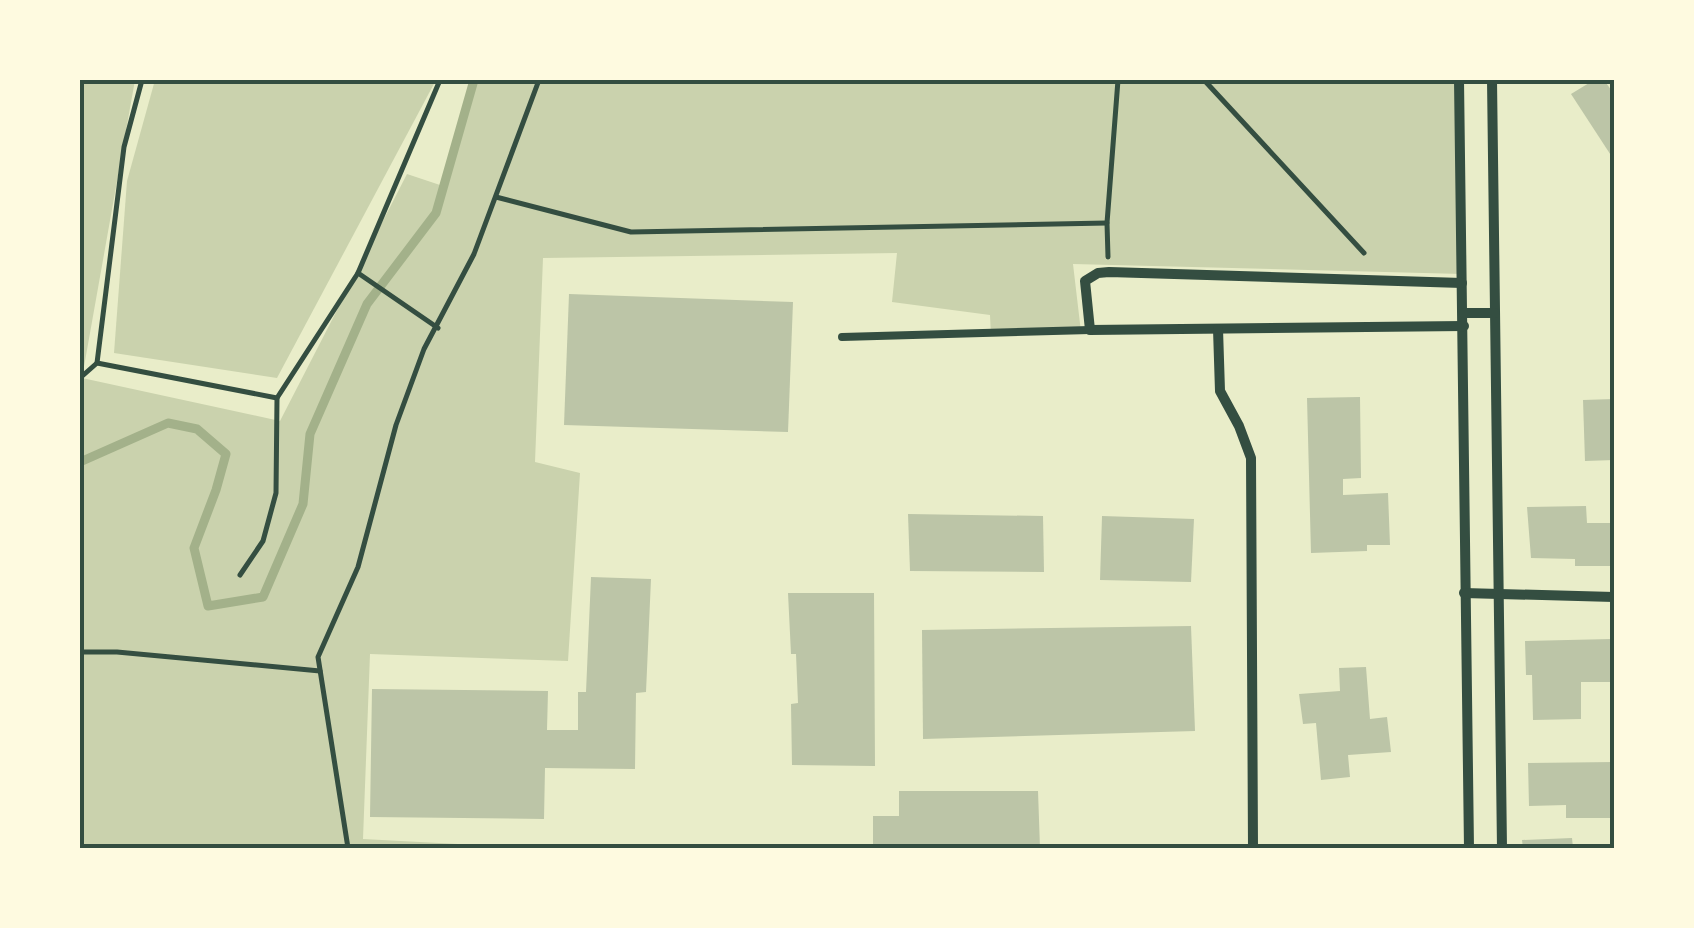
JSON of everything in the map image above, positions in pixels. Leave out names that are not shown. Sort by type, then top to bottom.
[{"type":"street","points":[[1459,80],[1469,848]]},
{"type":"street","points":[[1492,80],[1502,848]]},
{"type":"street","points":[[1462,283],[1109,272],[1098,272],[1085,280],[1090,330],[1464,326]]},
{"type":"street","points":[[1464,313],[1495,313]]},
{"type":"street","points":[[1218,329],[1220,391],[1244,435],[1251,458],[1253,848]]},
{"type":"street","points":[[1464,593],[1614,597]]},
{"type":"lane","points":[[842,337],[1090,330]]},
{"type":"path","points":[[80,378],[97,363],[124,146],[142,80]]},
{"type":"path","points":[[240,575],[262,541],[276,493],[277,398],[358,273],[440,80]]},
{"type":"path","points":[[348,848],[318,657],[358,566],[396,425],[424,349],[474,254],[538,80]]},
{"type":"path","points":[[1109,272],[1108,223],[1118,80]]},
{"type":"path","points":[[1204,80],[1364,253]]},
{"type":"path","points":[[496,196],[630,232],[1108,223]]},
{"type":"path","points":[[358,273],[438,328]]},
{"type":"path","points":[[97,363],[277,398]]},
{"type":"path","points":[[80,652],[320,671]]},
{"type":"green space","points":[[80,80],[135,80],[82,378],[280,421],[407,174],[443,186],[474,80],[1459,80],[1462,274],[1073,264],[1081,332],[991,336],[990,315],[892,302],[897,253],[543,258],[535,462],[580,473],[568,661],[370,654],[363,839],[532,848],[80,848]]},
{"type":"green space","points":[[155,80],[436,80],[277,378],[114,353],[127,181]]},
{"type":"building","points":[[1594,80],[1604,80],[1614,94],[1614,160],[1571,94]]},
{"type":"building","points":[[569,294],[793,302],[788,432],[564,425]]},
{"type":"building","points":[[1360,397],[1361,478],[1343,479],[1343,495],[1388,493],[1390,545],[1367,545],[1367,551],[1311,553],[1307,398]]},
{"type":"building","points":[[1614,399],[1614,460],[1585,461],[1583,400]]},
{"type":"building","points":[[1586,506],[1587,523],[1614,523],[1614,566],[1575,566],[1575,559],[1531,558],[1527,507]]},
{"type":"building","points":[[908,514],[1043,516],[1044,572],[910,571]]},
{"type":"building","points":[[1102,516],[1194,519],[1191,582],[1100,580]]},
{"type":"building","points":[[591,577],[651,579],[646,692],[636,693],[635,769],[545,768],[544,819],[370,817],[372,689],[548,691],[547,730],[578,730],[578,692],[586,692]]},
{"type":"building","points":[[788,593],[874,593],[875,766],[792,765],[791,704],[798,703]]},
{"type":"building","points":[[1191,626],[1195,731],[923,739],[922,630]]},
{"type":"building","points":[[1611,639],[1612,682],[1581,682],[1581,719],[1533,720],[1532,675],[1526,675],[1525,641]]},
{"type":"building","points":[[1366,667],[1370,719],[1387,717],[1391,752],[1348,755],[1350,777],[1321,780],[1316,723],[1303,724],[1299,694],[1340,691],[1339,668]]},
{"type":"building","points":[[1614,762],[1614,818],[1566,818],[1566,805],[1529,806],[1528,763]]},
{"type":"building","points":[[899,791],[1038,791],[1040,848],[873,848],[873,816],[899,816]]},
{"type":"building","points":[[1572,838],[1573,848],[1523,848],[1522,840]]},
{"type":"waterway","points":[[80,462],[168,423],[197,429],[226,454],[194,548],[208,606],[263,597],[303,504],[310,434],[367,304],[436,213],[474,80]]}]
